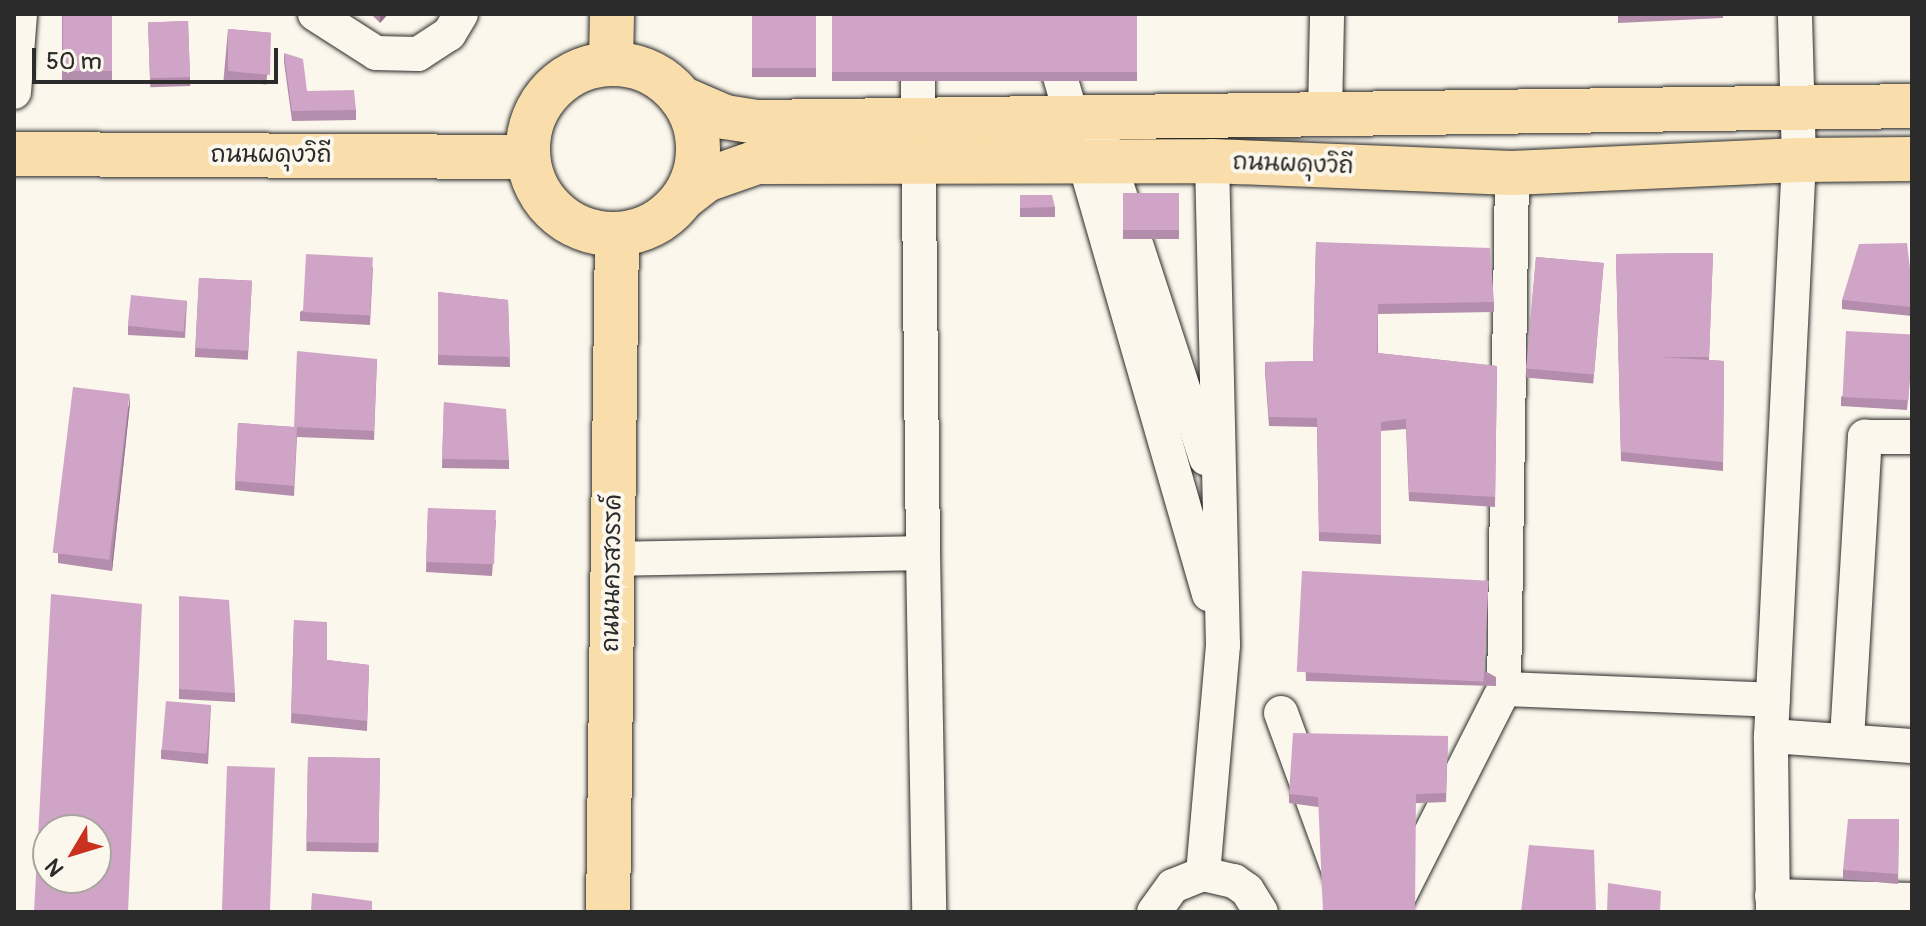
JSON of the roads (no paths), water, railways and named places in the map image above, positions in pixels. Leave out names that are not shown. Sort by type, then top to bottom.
[{"type":"main road","points":[[611,63],[612,14]]},
{"type":"main road","points":[[611,63],[638,67],[661,79],[681,98],[693,121],[698,148],[694,174],[683,198],[665,217],[642,229],[617,234],[575,225],[557,213],[537,188],[527,157],[529,129],[540,103],[559,82],[583,68],[611,63]]},
{"type":"main road","name":"ถนนผดุงวิถี","points":[[681,98],[725,117],[757,122],[1912,106]]},
{"type":"main road","name":"ถนนผดุงวิถี","points":[[14,154],[527,157]]},
{"type":"main road","name":"ถนนผดุงวิถี","points":[[683,198],[706,180],[757,162],[1212,161],[1512,173],[1799,160],[1912,159]]},
{"type":"main road","name":"ถนนนครสวรรค์","points":[[608,912],[617,234]]},
{"type":"street","points":[[14,92],[20,14]]},
{"type":"street","points":[[315,14],[376,53],[418,54],[449,34],[461,14]]},
{"type":"street","points":[[917,14],[929,912]]},
{"type":"street","points":[[1042,14],[1223,645]]},
{"type":"street","points":[[1061,14],[1218,493]]},
{"type":"street","points":[[1325,113],[1327,14]]},
{"type":"street","points":[[1795,14],[1799,160],[1771,736],[1772,904],[1912,900]]},
{"type":"street","points":[[1203,874],[1223,645],[1212,161]]},
{"type":"street","points":[[1391,912],[1504,689],[1512,173]]},
{"type":"street","points":[[1847,739],[1865,437],[1912,437]]},
{"type":"street","points":[[612,559],[923,553]]},
{"type":"street","points":[[1504,689],[1773,700]]},
{"type":"street","points":[[1281,713],[1354,912]]},
{"type":"street","points":[[1771,736],[1912,746]]},
{"type":"street","points":[[1154,912],[1173,886],[1203,874],[1234,881],[1247,890],[1261,912]]}]
